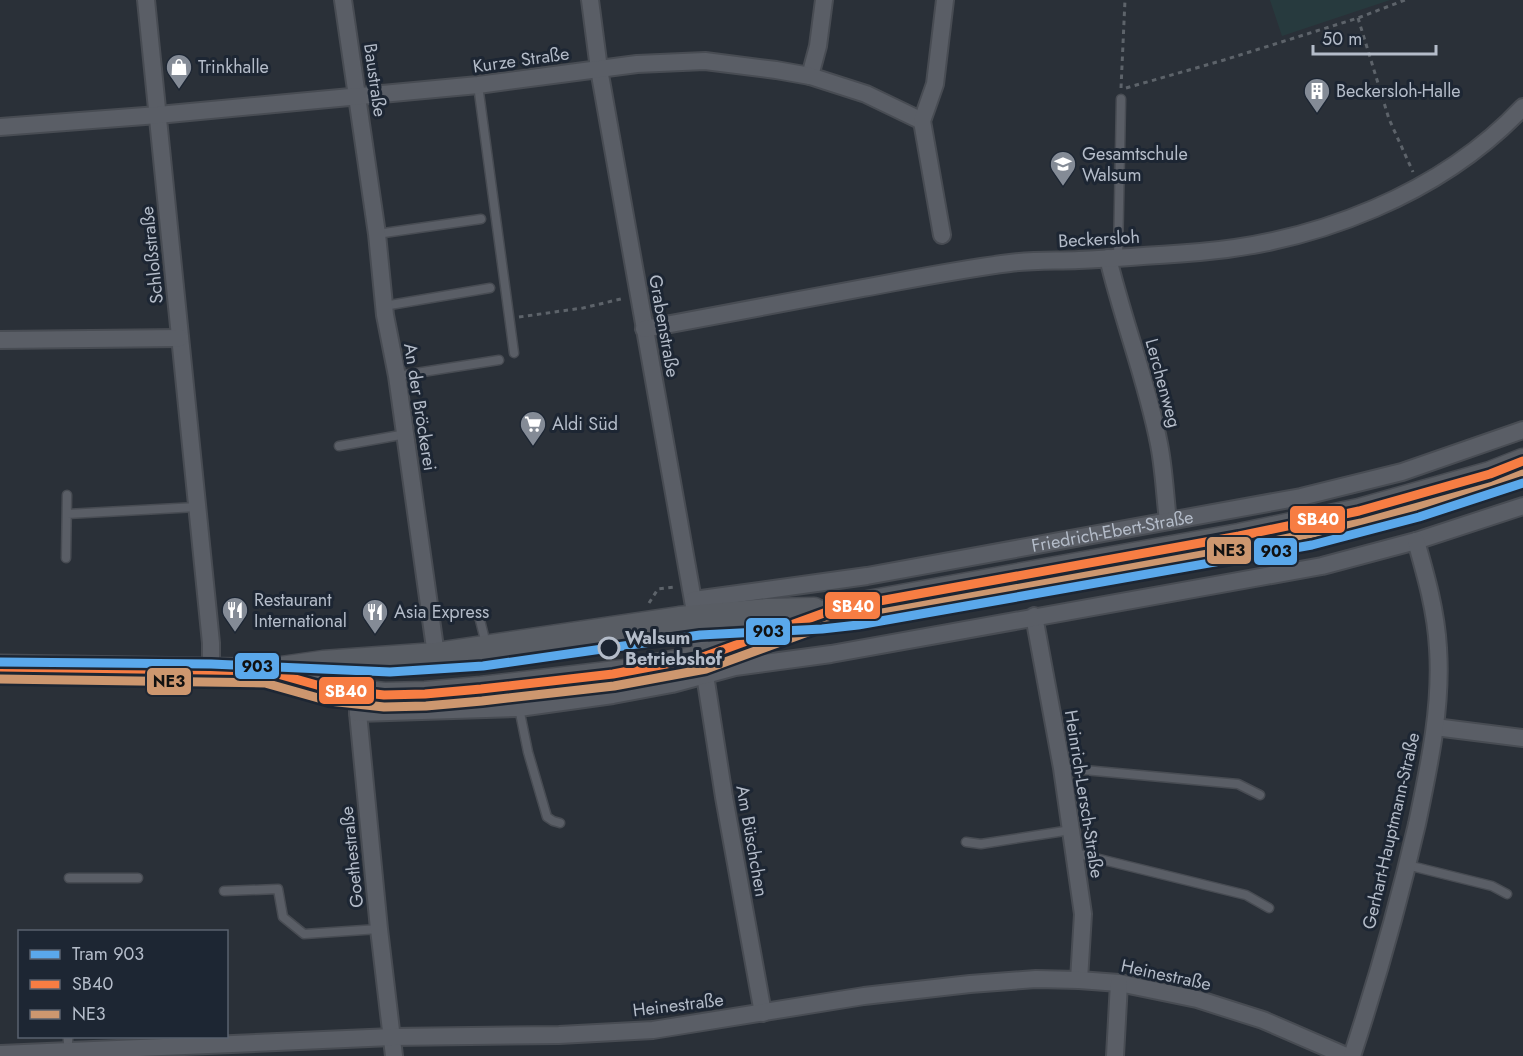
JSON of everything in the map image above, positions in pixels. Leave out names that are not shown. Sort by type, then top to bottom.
[{"type":"main road","name":"Friedrich-Ebert-Straße","points":[[267,671],[323,663],[436,655],[487,648],[695,609],[767,611],[835,609],[1359,512],[1490,474],[1523,461]]},
{"type":"main road","name":"Friedrich-Ebert-Straße","points":[[267,671],[331,689],[358,703],[425,694],[555,682],[625,672],[704,666],[835,609]]},
{"type":"main road","points":[[0,667],[267,671]]},
{"type":"street","name":"Schloßstraße","points":[[147,0],[211,643],[211,669]]},
{"type":"street","name":"Baustraße","points":[[343,0],[366,165]]},
{"type":"street","name":"Grabenstraße","points":[[590,0],[599,69],[704,666]]},
{"type":"street","points":[[810,76],[818,46],[824,0]]},
{"type":"street","points":[[942,235],[922,121],[935,84],[945,0]]},
{"type":"street","name":"Kurze Straße","points":[[0,126],[158,115],[478,86],[599,69],[705,61],[810,76],[866,94],[922,121]]},
{"type":"street","name":"Beckersloh","points":[[644,329],[1001,264],[1202,252],[1262,244],[1333,224],[1383,204],[1464,159],[1508,123],[1523,107]]},
{"type":"street","name":"An der Bröckerei","points":[[366,165],[377,234],[384,306],[406,435],[436,655]]},
{"type":"street","name":"Lerchenweg","points":[[1113,258],[1117,295],[1141,369],[1160,445],[1168,521]]},
{"type":"street","points":[[0,340],[180,338]]},
{"type":"street","name":"Friedrich-Ebert-Straße","points":[[695,609],[1300,497],[1402,472],[1523,430]]},
{"type":"street","points":[[358,703],[519,708],[613,695],[672,684],[704,666],[735,667],[831,654],[1322,566],[1416,541],[1523,506]]},
{"type":"street","name":"Gerhart-Hauptmann-Straße","points":[[1352,1056],[1371,999],[1407,866],[1435,727],[1439,688],[1437,639],[1429,584],[1416,541]]},
{"type":"street","name":"Heinrich-Lersch-Straße","points":[[1034,616],[1062,768],[1083,914],[1079,980]]},
{"type":"street","name":"Goethestraße","points":[[375,659],[365,672],[358,703],[379,929],[394,1056]]},
{"type":"street","name":"Am Büschchen","points":[[704,666],[763,1013]]},
{"type":"street","points":[[1435,727],[1523,738]]},
{"type":"street","name":"Heinestraße","points":[[0,1054],[66,1048],[392,1037],[559,1035],[653,1030],[864,996],[1036,979],[1119,983],[1197,999],[1263,1020],[1346,1056]]},
{"type":"street","points":[[1115,1056],[1119,983]]},
{"type":"lane","points":[[478,86],[514,353]]},
{"type":"lane","points":[[1113,258],[1121,99]]},
{"type":"lane","points":[[377,234],[481,219]]},
{"type":"lane","points":[[384,306],[490,288]]},
{"type":"lane","points":[[397,376],[499,360]]},
{"type":"lane","points":[[339,446],[406,435]]},
{"type":"lane","points":[[66,558],[68,495]]},
{"type":"lane","points":[[67,514],[197,507]]},
{"type":"lane","points":[[483,612],[479,616],[487,648]]},
{"type":"lane","points":[[519,708],[528,752],[547,817],[560,823]]},
{"type":"lane","points":[[1062,768],[1238,784],[1260,795]]},
{"type":"lane","points":[[966,842],[981,844],[1071,830]]},
{"type":"lane","points":[[1074,853],[1246,895],[1269,908]]},
{"type":"lane","points":[[1407,866],[1492,885],[1507,894]]},
{"type":"lane","points":[[69,878],[138,878]]},
{"type":"lane","points":[[224,891],[278,889],[283,917],[304,933],[379,929]]},
{"type":"path","points":[[1125,0],[1121,89],[1358,18],[1404,0]]},
{"type":"path","points":[[1358,18],[1389,119],[1419,185]]},
{"type":"path","points":[[510,318],[583,308],[638,294]]},
{"type":"green space","points":[[1270,0],[1390,0],[1282,36]]},
{"type":"tram line","name":"903","points":[[0,662],[211,664],[390,672],[483,666],[700,635],[858,625],[1312,545],[1419,517],[1523,483]]},
{"type":"transit line","name":"SB40","points":[[0,667],[267,671],[331,689],[384,695],[481,689],[613,674],[703,657],[835,609],[1239,536],[1359,511],[1490,474],[1523,461]]},
{"type":"transit line","name":"NE3","points":[[0,679],[265,683],[329,701],[384,707],[482,701],[614,686],[706,669],[838,621],[1241,548],[1361,523],[1493,486],[1523,474]]},
{"type":"place","name":"Trinkhalle","points":[[179,90]]},
{"type":"place","name":"Beckersloh-Halle","points":[[1317,114]]},
{"type":"place","name":"Gesamtschule Walsum","points":[[1063,187]]},
{"type":"place","name":"Aldi Süd","points":[[533,447]]},
{"type":"place","name":"Restaurant International","points":[[235,633]]},
{"type":"place","name":"Asia Express","points":[[375,635]]},
{"type":"place","name":"Walsum Betriebshof","points":[[609,648]]}]
